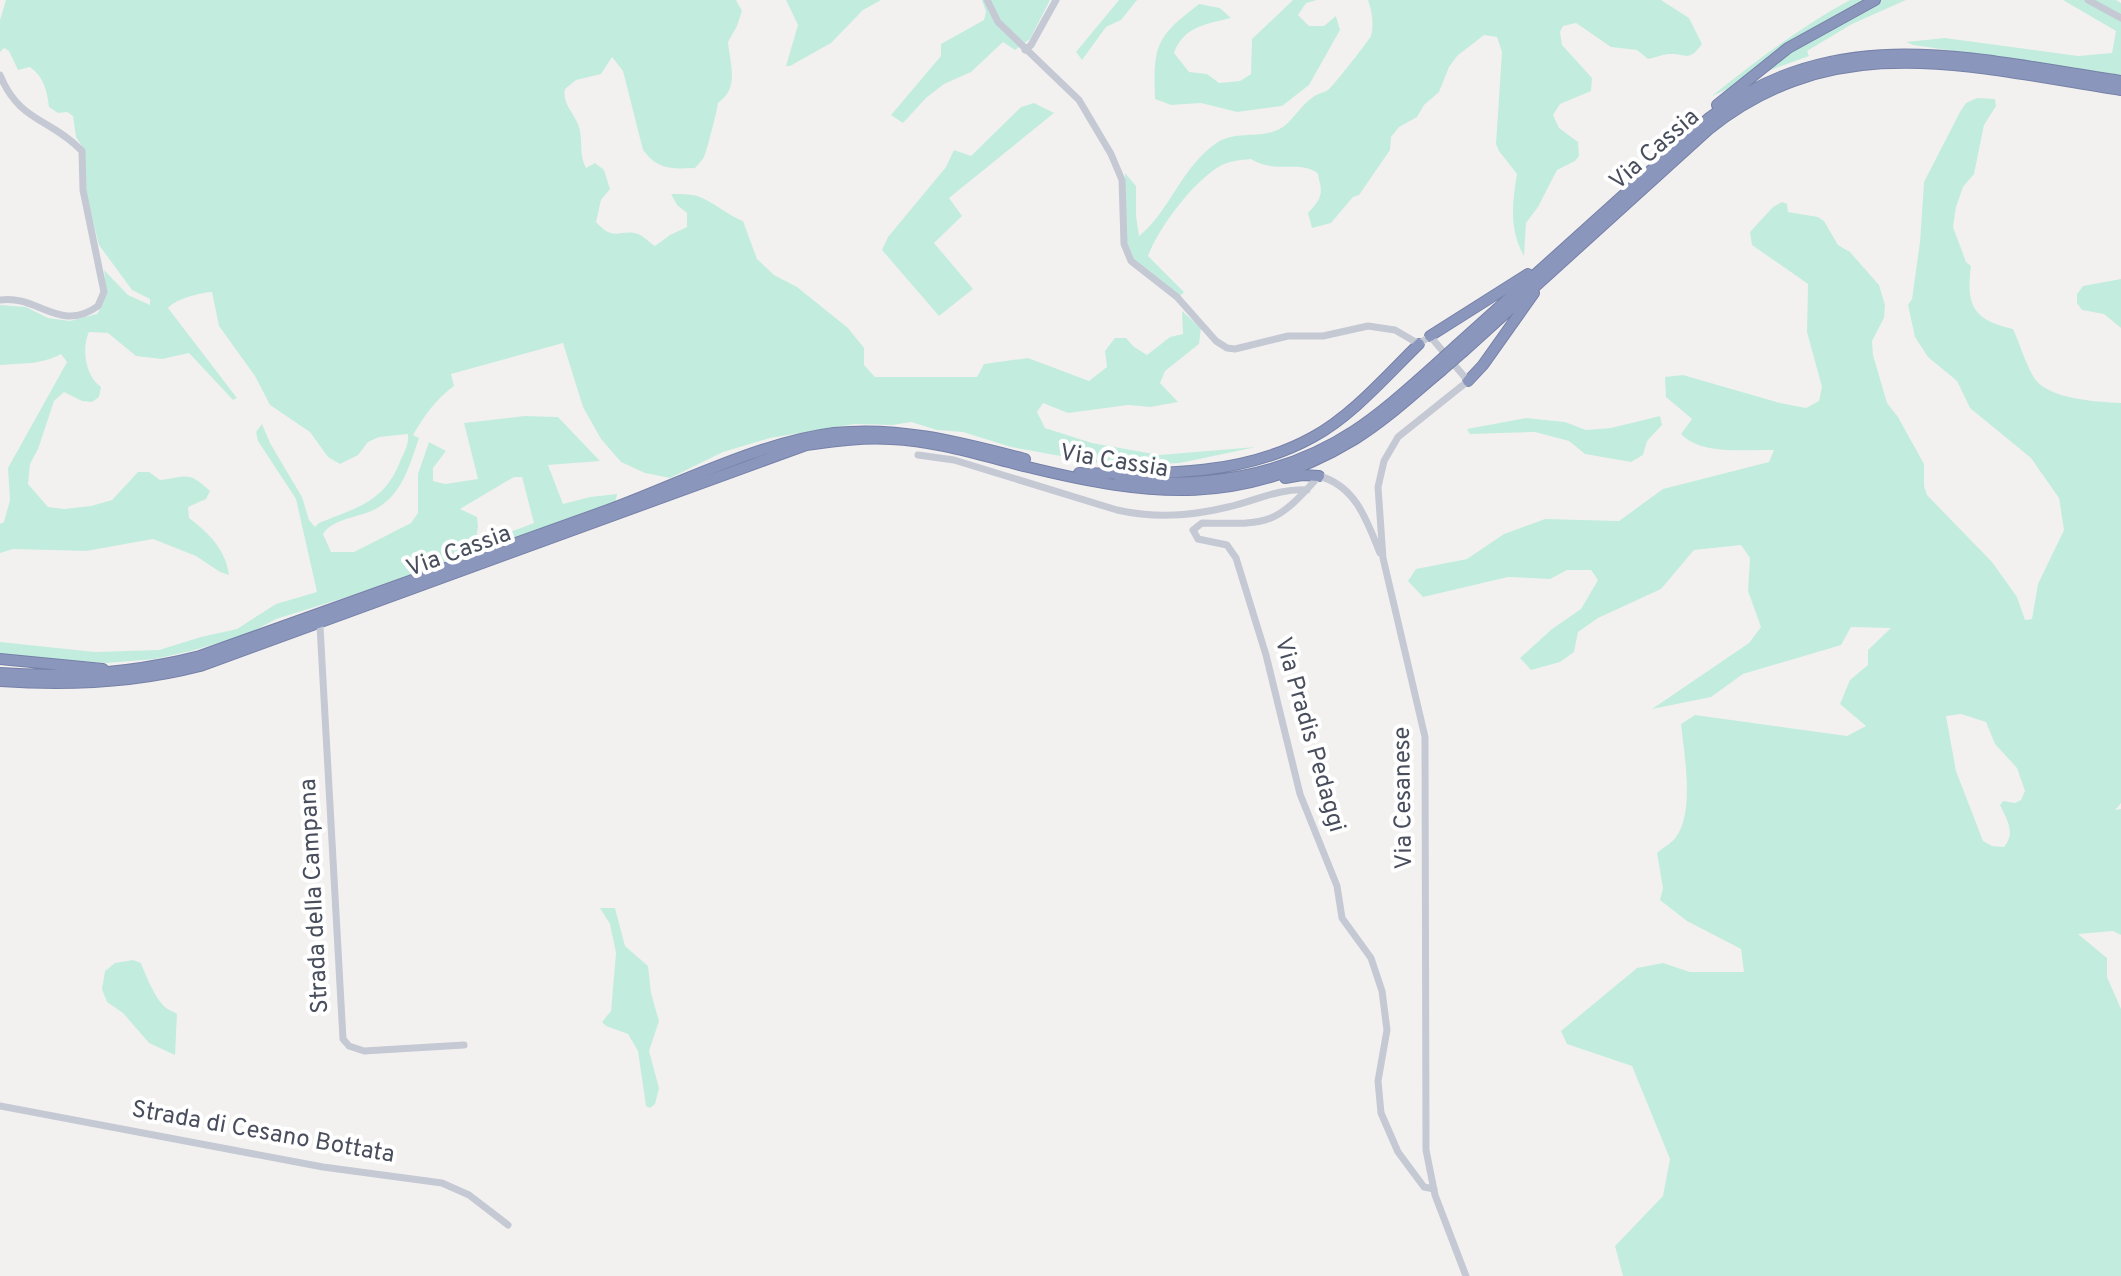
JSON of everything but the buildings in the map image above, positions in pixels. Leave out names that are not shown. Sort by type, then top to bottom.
[{"type":"highway","points":[[1690,134],[1770,60],[1875,0]]},
{"type":"highway","name":"Via Cassia","points":[[1460,348],[1553,258],[1690,134],[1726,106],[1762,86],[1821,63],[1858,56],[1933,54],[2121,81]]},
{"type":"highway","name":"Via Cassia","points":[[0,681],[91,684],[150,677],[200,666],[806,445],[877,438],[917,441],[1076,479],[1140,489],[1187,492],[1240,487],[1281,475],[1356,438],[1721,119],[1774,88],[1826,70],[1861,63],[1924,62],[2121,90]]},
{"type":"highway","points":[[1468,381],[1483,365],[1532,295],[1556,273],[1573,250]]},
{"type":"highway","points":[[1430,336],[1553,258]]},
{"type":"highway","points":[[1079,473],[1185,473],[1279,453],[1315,436],[1344,416],[1419,344]]},
{"type":"highway","name":"Via Cassia","points":[[0,673],[69,676],[125,671],[200,656],[434,574],[798,439],[863,431],[919,434],[1079,473],[1127,481],[1185,483],[1236,479],[1324,448],[1353,431],[1438,368]]},
{"type":"highway","points":[[1240,487],[1300,475],[1319,476]]},
{"type":"highway","points":[[0,659],[125,671]]},
{"type":"street","points":[[987,0],[998,22],[1079,100],[1117,166],[1123,185],[1124,244],[1129,259],[1177,297],[1216,341],[1235,349],[1288,336],[1323,336],[1372,326],[1395,330],[1419,344],[1430,336],[1468,381]]},
{"type":"street","points":[[1025,50],[1031,45],[1056,0]]},
{"type":"street","points":[[2088,0],[2121,18]]},
{"type":"street","points":[[0,75],[8,96],[28,115],[60,131],[82,151],[85,204],[104,292],[101,303],[94,310],[66,317],[27,301],[0,300]]},
{"type":"street","name":"Via Cesanese","points":[[1466,1276],[1434,1189],[1425,1136],[1425,737],[1383,558],[1378,491],[1385,456],[1404,431],[1468,381]]},
{"type":"street","points":[[918,455],[954,460],[1142,515],[1219,509],[1285,489],[1307,490]]},
{"type":"street","points":[[1319,476],[1340,485],[1357,503],[1383,558]]},
{"type":"street","name":"Via Pradis Pedaggi","points":[[1319,476],[1282,514],[1266,522],[1233,525],[1202,523],[1193,532],[1201,540],[1225,544],[1236,558],[1266,655],[1300,794],[1337,886],[1342,918],[1371,958],[1382,991],[1387,1030],[1378,1076],[1381,1113],[1405,1163],[1424,1187],[1434,1189]]},
{"type":"street","points":[[283,636],[320,626],[378,602]]},
{"type":"street","name":"Strada della Campana","points":[[320,626],[343,1039],[352,1048],[367,1051],[464,1045]]},
{"type":"street","name":"Strada di Cesano Bottata","points":[[0,1106],[323,1167],[442,1183],[469,1195],[508,1225]]},
{"type":"green space","points":[[6,0],[736,0],[742,11],[728,42],[731,83],[725,97],[718,103],[705,154],[695,168],[660,165],[643,150],[623,71],[612,57],[601,74],[576,80],[565,89],[566,103],[580,130],[586,168],[595,163],[604,170],[610,189],[601,200],[596,222],[608,232],[638,234],[655,246],[687,227],[687,213],[677,205],[671,194],[694,195],[709,201],[743,221],[757,259],[774,275],[797,287],[848,328],[864,348],[864,365],[875,377],[977,377],[984,364],[1028,358],[1089,381],[1107,367],[1105,351],[1115,338],[1126,338],[1147,355],[1170,337],[1183,334],[1182,311],[1201,328],[1199,344],[1165,371],[1160,383],[1178,402],[1068,413],[1043,403],[1037,412],[1045,428],[1092,443],[1159,455],[1256,447],[1180,463],[1116,466],[1011,447],[963,432],[937,430],[911,422],[855,424],[770,438],[723,452],[670,478],[645,473],[621,462],[601,439],[583,407],[563,343],[451,374],[454,386],[431,408],[413,435],[419,438],[405,477],[394,494],[372,511],[334,524],[323,534],[331,552],[354,552],[411,523],[418,513],[418,474],[429,442],[446,451],[433,468],[433,481],[445,484],[478,479],[464,423],[525,416],[558,417],[600,461],[548,465],[563,504],[617,494],[615,503],[276,619],[246,635],[191,651],[155,659],[107,663],[0,655],[0,642],[95,652],[159,650],[237,629],[276,604],[317,592],[296,499],[258,441],[256,432],[262,424],[315,527],[356,508],[385,488],[405,450],[408,434],[379,437],[368,442],[358,455],[340,464],[328,457],[310,432],[270,405],[255,376],[219,326],[212,292],[194,295],[168,308],[237,398],[233,400],[189,353],[162,359],[136,356],[108,333],[89,332],[85,346],[86,362],[92,377],[101,387],[99,397],[92,402],[82,401],[64,392],[54,401],[30,464],[28,484],[48,507],[64,509],[112,500],[138,472],[149,472],[160,480],[182,477],[197,480],[210,491],[206,499],[188,507],[189,518],[215,543],[229,575],[196,556],[153,539],[86,551],[13,549],[0,553],[0,524],[4,522],[10,500],[8,468],[67,362],[61,354],[39,362],[0,365],[0,305],[26,307],[48,318],[70,321],[97,314],[105,293],[104,270],[128,295],[150,305],[150,299],[132,290],[99,245],[87,198],[83,148],[76,137],[73,116],[67,112],[58,113],[49,107],[39,75],[30,67],[18,70],[9,51],[4,48],[0,52],[0,20]],"holes":[[[514,477],[522,477],[534,523],[491,539],[476,539],[477,517],[460,509]]]},
{"type":"green space","points":[[786,0],[881,0],[863,10],[831,43],[786,66],[798,25]]},
{"type":"green space","points":[[982,0],[1050,0],[1030,39],[1015,50],[1003,42],[971,72],[944,84],[926,98],[903,123],[891,115],[941,56],[941,44],[984,20],[986,12]]},
{"type":"green space","points":[[1119,0],[1137,0],[1121,20],[1106,27],[1082,60],[1076,52]]},
{"type":"green space","points":[[1293,0],[1317,0],[1306,3],[1298,15],[1309,26],[1324,26],[1336,16],[1340,30],[1309,85],[1282,106],[1237,112],[1201,103],[1171,105],[1155,99],[1155,66],[1160,44],[1174,25],[1199,4],[1220,8],[1231,18],[1189,32],[1174,53],[1189,72],[1207,74],[1219,83],[1240,81],[1251,74],[1252,39]]},
{"type":"green space","points":[[1368,0],[1661,0],[1689,18],[1702,44],[1687,56],[1668,54],[1648,59],[1637,50],[1611,47],[1576,23],[1563,26],[1560,32],[1562,45],[1592,78],[1591,91],[1560,104],[1553,115],[1559,128],[1578,142],[1579,156],[1557,170],[1526,223],[1524,256],[1516,236],[1513,216],[1517,174],[1496,144],[1502,52],[1497,37],[1484,35],[1457,56],[1439,92],[1424,105],[1417,117],[1399,127],[1391,137],[1390,150],[1359,195],[1353,197],[1331,223],[1312,228],[1308,213],[1317,202],[1321,190],[1316,172],[1305,168],[1268,166],[1251,159],[1235,161],[1210,173],[1188,194],[1160,232],[1148,256],[1184,292],[1180,296],[1133,262],[1126,244],[1125,173],[1136,186],[1139,236],[1159,215],[1206,151],[1226,138],[1267,133],[1283,127],[1309,100],[1329,89],[1371,36],[1372,18]]},
{"type":"green space","points":[[1850,0],[1906,0],[1852,24],[1807,51],[1809,56],[1712,96],[1796,33]]},
{"type":"green space","points":[[2063,0],[2116,0],[2121,3],[2121,75],[1906,42],[1945,38],[2078,56],[2112,53],[2116,31]]},
{"type":"green space","points":[[1977,98],[1995,99],[1996,106],[1984,125],[1974,174],[1963,187],[1953,227],[1966,262],[1971,266],[1970,291],[1975,308],[1988,321],[2013,329],[2033,376],[2048,390],[2072,398],[2121,403],[2121,803],[2115,810],[2121,809],[2121,935],[2113,931],[2078,934],[2107,958],[2107,977],[2121,1009],[2121,1276],[1623,1276],[1615,1246],[1663,1196],[1670,1159],[1632,1066],[1567,1044],[1561,1031],[1637,968],[1663,963],[1690,972],[1744,972],[1741,949],[1687,921],[1660,900],[1663,888],[1657,853],[1676,837],[1682,826],[1687,798],[1681,724],[1695,715],[1847,736],[1866,726],[1840,704],[1850,680],[1868,665],[1868,650],[1891,628],[1851,627],[1841,645],[1743,674],[1711,697],[1652,709],[1749,643],[1761,627],[1748,591],[1750,558],[1741,545],[1694,550],[1661,589],[1598,618],[1578,632],[1574,652],[1560,662],[1531,670],[1520,658],[1552,629],[1581,609],[1598,580],[1591,570],[1567,570],[1550,579],[1508,577],[1423,597],[1408,581],[1416,569],[1467,559],[1504,534],[1545,519],[1619,521],[1663,489],[1769,462],[1774,450],[1700,446],[1681,434],[1692,419],[1666,397],[1665,377],[1683,375],[1806,408],[1819,401],[1822,387],[1807,332],[1808,284],[1752,245],[1750,232],[1773,207],[1782,202],[1787,204],[1788,212],[1818,217],[1824,221],[1838,245],[1850,252],[1879,285],[1885,305],[1884,318],[1872,341],[1873,355],[1887,403],[1924,464],[1927,495],[1992,562],[2017,597],[2025,620],[2032,619],[2038,584],[2064,530],[2059,498],[2031,458],[1970,408],[1957,381],[1928,357],[1915,337],[1908,305],[1912,299],[1920,242],[1924,182],[1966,103]],"holes":[[[1961,714],[1986,722],[1995,744],[2017,768],[2025,791],[2021,800],[2015,803],[2003,801],[2000,805],[2010,832],[2004,847],[1983,841],[1956,771],[1946,716]]]},
{"type":"green space","points":[[1034,103],[1054,113],[949,198],[962,216],[934,243],[973,289],[939,316],[882,250],[888,237],[946,167],[954,150],[971,156],[1021,107]]},
{"type":"green space","points":[[2121,279],[2121,328],[2104,314],[2082,310],[2077,303],[2077,294],[2083,286]]},
{"type":"green space","points":[[1660,416],[1662,425],[1647,441],[1643,455],[1631,462],[1585,454],[1569,441],[1535,432],[1470,434],[1467,429],[1526,418],[1565,422],[1586,430],[1611,428]]},
{"type":"green space","points":[[600,908],[615,908],[625,946],[648,966],[659,1021],[649,1051],[659,1088],[655,1104],[650,1108],[646,1106],[638,1051],[628,1034],[602,1022],[611,1011],[616,953],[610,924]]},
{"type":"green space","points":[[133,960],[141,963],[161,1003],[177,1014],[175,1055],[149,1043],[123,1013],[107,1002],[102,989],[105,971],[115,963]]}]
